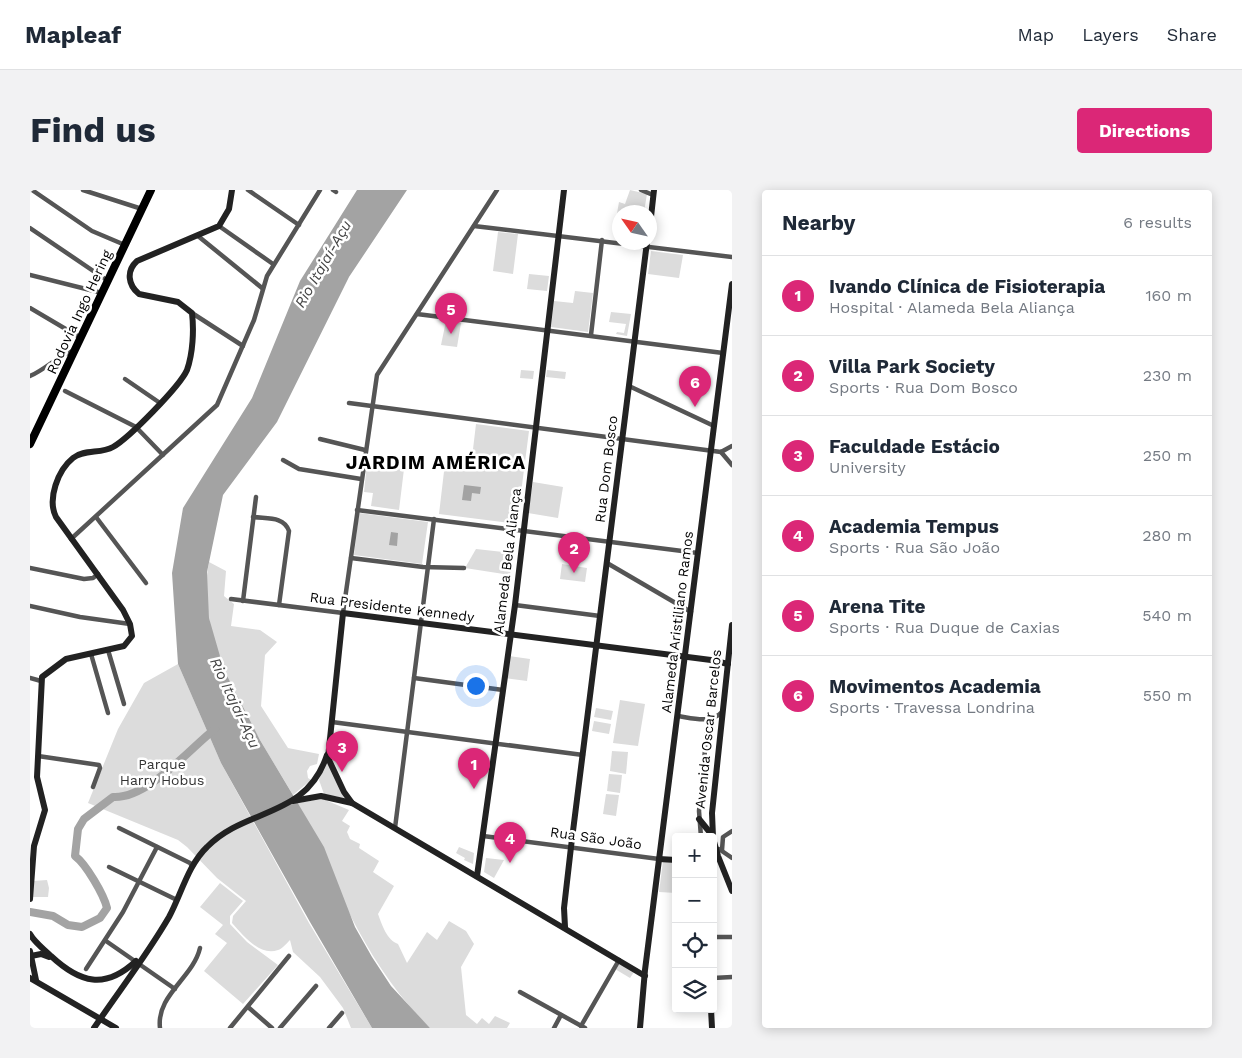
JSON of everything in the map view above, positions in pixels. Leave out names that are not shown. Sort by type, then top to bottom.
[{"type":"highway","name":"Rodovia Ingo Hering","points":[[30,444],[151,190]]},
{"type":"street","points":[[32,190],[92,231],[125,244]]},
{"type":"street","points":[[83,190],[142,209]]},
{"type":"street","points":[[232,190],[229,209],[219,226],[137,261],[130,274],[132,287],[139,294],[178,302],[243,346]]},
{"type":"street","points":[[248,190],[299,225]]},
{"type":"street","points":[[71,539],[217,404],[243,346],[256,313],[262,288],[273,264],[320,190]]},
{"type":"street","points":[[352,803],[344,792],[330,763],[329,749],[343,613],[375,381],[379,370],[497,190]]},
{"type":"street","name":"Alameda Bela Aliança","points":[[477,876],[515,605],[564,190]]},
{"type":"street","points":[[641,190],[654,192],[652,205]]},
{"type":"street","points":[[219,226],[273,264]]},
{"type":"street","points":[[474,226],[612,241]]},
{"type":"street","points":[[30,228],[108,281]]},
{"type":"street","points":[[198,236],[262,288]]},
{"type":"street","points":[[590,335],[602,240]]},
{"type":"street","points":[[657,246],[732,257]]},
{"type":"street","name":"Rua Dom Bosco","points":[[564,928],[564,908],[582,755],[646,250]]},
{"type":"street","points":[[30,275],[102,293]]},
{"type":"street","name":"Alameda Aristiliano Ramos","points":[[640,1028],[646,963],[732,284]]},
{"type":"street","points":[[30,308],[81,338]]},
{"type":"street","points":[[30,899],[34,846],[45,810],[37,780],[41,681],[46,672],[62,662],[128,643],[132,636],[130,624],[124,610],[60,524],[52,506],[54,493],[63,471],[74,457],[83,453],[107,450],[121,441],[160,403],[186,372],[192,312]]},
{"type":"street","points":[[417,314],[723,353]]},
{"type":"street","points":[[30,376],[52,364],[65,353],[75,351]]},
{"type":"street","points":[[125,379],[160,403]]},
{"type":"street","points":[[629,386],[714,426]]},
{"type":"street","points":[[65,391],[136,427],[162,455]]},
{"type":"street","points":[[349,403],[711,450],[721,452],[732,465]]},
{"type":"street","points":[[320,439],[365,450]]},
{"type":"street","points":[[721,452],[732,446]]},
{"type":"street","points":[[283,460],[299,469],[361,479]]},
{"type":"street","points":[[243,601],[256,497]]},
{"type":"street","points":[[357,510],[523,529],[698,553]]},
{"type":"street","points":[[96,517],[146,583]]},
{"type":"street","points":[[253,517],[281,520],[287,525],[289,531],[279,605]]},
{"type":"street","points":[[395,828],[434,519]]},
{"type":"street","points":[[351,558],[464,568]]},
{"type":"street","points":[[607,563],[691,612]]},
{"type":"street","points":[[30,568],[84,579],[93,578],[98,574]]},
{"type":"street","name":"Rua Presidente Kennedy","points":[[231,599],[511,634],[728,664]]},
{"type":"street","points":[[515,605],[600,616]]},
{"type":"street","points":[[30,606],[80,617],[130,624]]},
{"type":"street","points":[[342,627],[348,618],[355,614]]},
{"type":"street","name":"Avenida Oscar Barcelos","points":[[713,833],[712,813],[732,625]]},
{"type":"street","points":[[108,650],[124,704]]},
{"type":"street","points":[[91,654],[108,713]]},
{"type":"street","points":[[30,678],[41,681]]},
{"type":"street","points":[[414,678],[503,690]]},
{"type":"street","points":[[678,716],[708,720],[715,718],[722,712]]},
{"type":"street","points":[[701,833],[699,819],[708,720]]},
{"type":"street","points":[[332,722],[582,755]]},
{"type":"street","points":[[94,1028],[166,921],[195,863],[208,846],[228,832],[293,800],[313,784],[329,749]]},
{"type":"street","points":[[38,756],[99,765],[100,768],[93,787]]},
{"type":"street","points":[[293,800],[321,796],[352,803],[645,976]]},
{"type":"street","points":[[699,819],[710,833]]},
{"type":"street","points":[[101,1019],[164,925],[193,864],[119,828]]},
{"type":"street","points":[[732,831],[723,837],[717,849],[732,858]]},
{"type":"street","name":"Rua São João","points":[[483,836],[672,860]]},
{"type":"street","points":[[717,837],[723,837]]},
{"type":"street","points":[[86,969],[106,941],[158,847]]},
{"type":"street","name":"Avenida Oscar Barcelos","points":[[717,849],[732,891]]},
{"type":"street","points":[[109,868],[177,900]]},
{"type":"street","points":[[548,918],[556,916],[564,908]]},
{"type":"street","points":[[30,934],[55,960]]},
{"type":"street","points":[[717,937],[732,937]]},
{"type":"street","points":[[106,941],[175,989]]},
{"type":"street","points":[[160,1028],[161,1009],[196,960],[200,948]]},
{"type":"street","points":[[116,1028],[33,979],[30,954],[41,954],[55,960],[85,979],[101,981],[122,972],[144,953]]},
{"type":"street","points":[[230,1028],[289,956]]},
{"type":"street","points":[[520,992],[583,1027],[619,960]]},
{"type":"street","points":[[633,968],[646,963]]},
{"type":"street","points":[[717,978],[732,977]]},
{"type":"street","points":[[280,1028],[316,986]]},
{"type":"street","points":[[248,1007],[272,1028]]},
{"type":"street","points":[[329,1028],[342,1013]]},
{"type":"street","points":[[711,1013],[712,1028]]},
{"type":"street","points":[[554,1028],[561,1015]]},
{"type":"green space","points":[[630,190],[647,194],[645,205],[618,205],[619,202],[625,204]]},
{"type":"green space","points":[[498,232],[518,234],[513,274],[493,271]]},
{"type":"green space","points":[[651,251],[683,255],[679,278],[648,274]]},
{"type":"green space","points":[[529,274],[549,276],[547,291],[527,289]]},
{"type":"green space","points":[[575,291],[593,293],[588,332],[551,327],[554,301],[573,303]]},
{"type":"green space","points":[[611,312],[631,314],[627,336],[616,334],[617,332],[624,333],[626,324],[609,322]]},
{"type":"green space","points":[[446,321],[461,323],[457,347],[441,345]]},
{"type":"green space","points":[[521,370],[534,371],[533,379],[520,378]]},
{"type":"green space","points":[[547,370],[566,372],[565,379],[546,377]]},
{"type":"green space","points":[[476,424],[529,431],[517,524],[439,514],[445,463],[471,466]]},
{"type":"green space","points":[[367,463],[404,469],[399,510],[371,506],[373,493],[364,492]]},
{"type":"green space","points":[[533,482],[563,487],[558,518],[528,513]]},
{"type":"green space","points":[[359,513],[428,522],[422,564],[354,555]]},
{"type":"green space","points":[[476,549],[513,553],[510,575],[465,568]]},
{"type":"green space","points":[[209,562],[226,571],[224,596],[234,604],[231,626],[260,630],[277,642],[265,655],[261,706],[288,748],[319,754],[317,764],[310,766],[307,771],[308,778],[311,780],[293,795],[245,713],[230,684],[218,653],[210,623],[206,592]]},
{"type":"green space","points":[[562,564],[587,568],[585,582],[560,579]]},
{"type":"green space","points":[[509,656],[530,659],[527,681],[505,678]]},
{"type":"green space","name":"Parque Harry Hobus","points":[[178,664],[221,763],[309,923],[372,1028],[351,1028],[343,1008],[320,977],[293,952],[290,940],[278,950],[271,951],[258,948],[252,944],[232,923],[233,916],[246,901],[217,878],[187,847],[178,840],[88,803],[118,729],[144,683]]},
{"type":"green space","points":[[620,700],[645,704],[638,746],[613,743]]},
{"type":"green space","points":[[596,708],[613,711],[611,720],[594,717]]},
{"type":"green space","points":[[594,721],[611,724],[609,734],[592,731]]},
{"type":"green space","points":[[612,751],[628,752],[626,774],[610,771]]},
{"type":"green space","points":[[327,757],[344,798],[324,794],[319,780]]},
{"type":"green space","points":[[609,774],[622,775],[620,793],[607,791]]},
{"type":"green space","points":[[606,794],[619,795],[616,816],[603,814]]},
{"type":"green space","points":[[323,799],[349,810],[342,821],[350,826],[347,832],[350,839],[360,844],[359,848],[379,861],[373,872],[394,886],[378,914],[385,932],[398,944],[407,963],[427,932],[437,940],[449,921],[466,931],[474,944],[461,967],[466,1015],[477,1024],[482,1018],[489,1024],[495,1016],[510,1023],[507,1028],[430,1028],[407,1003],[369,950],[339,893],[297,803]]},
{"type":"green space","points":[[459,847],[474,853],[473,864],[464,860],[465,858],[456,853]]},
{"type":"green space","points":[[486,858],[504,860],[494,878],[484,872]]},
{"type":"green space","points":[[663,861],[672,862],[672,893],[659,892]]},
{"type":"green space","points":[[47,880],[49,888],[48,897],[33,897],[33,881]]},
{"type":"green space","points":[[220,883],[243,901],[230,916],[230,924],[247,942],[278,965],[243,1004],[204,971],[227,943],[215,934],[223,925],[200,907]]},
{"type":"green space","points":[[618,963],[634,972],[630,978],[615,969]]},
{"type":"water","name":"Rio Itajaí-Açu","points":[[357,190],[407,190],[349,277],[277,422],[223,495],[207,572],[209,618],[224,670],[260,740],[324,847],[355,927],[391,986],[430,1028],[372,1028],[221,763],[178,664],[172,573],[183,508],[252,398],[300,281]]},
{"type":"water","points":[[464,485],[481,487],[480,494],[472,493],[471,501],[462,500]]},
{"type":"water","points":[[391,532],[398,533],[397,546],[389,545]]},
{"type":"waterway","points":[[30,912],[53,916],[68,925],[82,927],[100,918],[107,908],[105,902],[89,873],[75,856],[78,829],[84,819],[113,797],[140,790],[154,782],[215,729]]},
{"type":"place","name":"Arena Tite","points":[[451,334]]},
{"type":"place","name":"Movimentos Academia","points":[[695,407]]},
{"type":"place","name":"Villa Park Society","points":[[574,573]]},
{"type":"place","name":"Faculdade Estácio","points":[[342,772]]},
{"type":"place","name":"Ivando Clínica de Fisioterapia","points":[[474,789]]},
{"type":"place","name":"Academia Tempus","points":[[510,863]]},
{"type":"district","name":"JARDIM AMÉRICA","points":[[436,462]]}]
